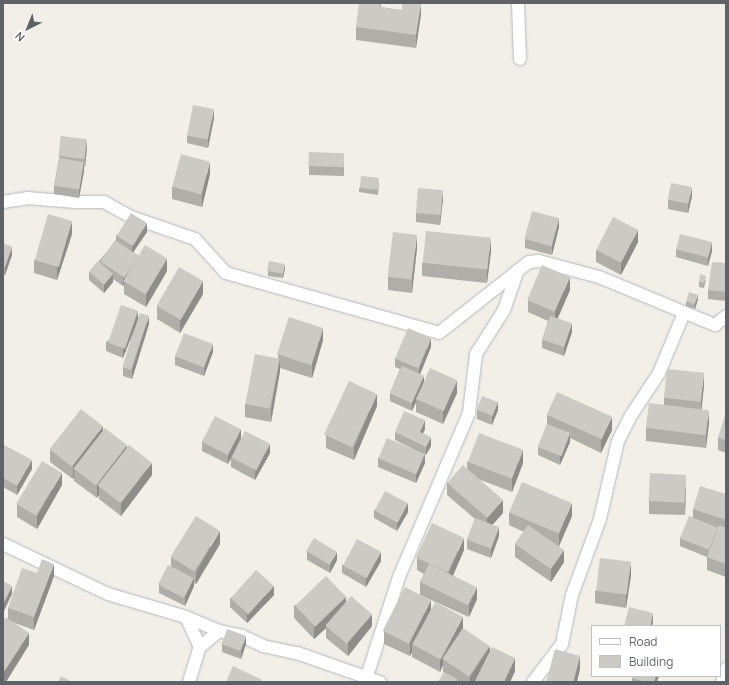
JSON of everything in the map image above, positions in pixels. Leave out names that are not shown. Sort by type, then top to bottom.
[{"type":"street","points":[[518,3],[520,59]]},
{"type":"street","points":[[3,202],[27,198],[76,202],[104,202],[131,217],[196,239],[226,273],[439,333],[519,269],[529,262],[539,261],[553,263],[620,285],[721,328],[726,316]]},
{"type":"street","points":[[367,676],[399,577],[469,413],[476,354],[504,310],[519,269]]},
{"type":"street","points":[[533,682],[562,644],[572,595],[600,519],[618,441],[632,414],[659,374],[684,313]]},
{"type":"street","points":[[3,544],[108,594],[186,617],[219,631],[242,636],[263,646],[297,653],[367,676],[380,682]]},
{"type":"street","points":[[186,617],[200,647]]},
{"type":"street","points":[[189,682],[200,647],[219,631]]},
{"type":"street","points":[[722,682],[726,669]]},
{"type":"building","points":[[359,3],[380,3],[380,7],[402,10],[402,3],[421,3],[416,35],[356,27]]},
{"type":"building","points":[[193,105],[214,109],[208,139],[187,135]]},
{"type":"building","points":[[61,136],[87,139],[84,159],[59,156]]},
{"type":"building","points":[[309,152],[344,153],[343,167],[309,166]]},
{"type":"building","points":[[181,154],[210,162],[201,195],[172,187]]},
{"type":"building","points":[[59,158],[84,162],[79,190],[55,186]]},
{"type":"building","points":[[361,176],[379,178],[378,190],[360,188]]},
{"type":"building","points":[[671,183],[692,187],[688,204],[668,200]]},
{"type":"building","points":[[418,188],[443,190],[441,215],[416,213]]},
{"type":"building","points":[[532,211],[559,218],[552,246],[524,239]]},
{"type":"building","points":[[131,213],[147,223],[133,246],[117,236]]},
{"type":"building","points":[[48,214],[72,221],[59,267],[35,260]]},
{"type":"building","points":[[613,217],[638,230],[621,263],[596,250]]},
{"type":"building","points":[[426,231],[491,238],[487,270],[423,263]]},
{"type":"building","points":[[393,232],[417,235],[411,280],[388,277]]},
{"type":"building","points":[[680,234],[712,242],[708,258],[676,250]]},
{"type":"building","points":[[115,240],[139,256],[125,278],[100,262]]},
{"type":"building","points":[[3,243],[12,247],[5,267],[3,266]]},
{"type":"building","points":[[145,245],[167,258],[146,294],[123,281]]},
{"type":"building","points":[[98,261],[113,274],[104,285],[89,272]]},
{"type":"building","points":[[269,261],[285,264],[283,274],[267,271]]},
{"type":"building","points":[[712,262],[726,263],[726,292],[708,290]]},
{"type":"building","points":[[542,265],[570,277],[555,312],[527,300]]},
{"type":"building","points":[[179,267],[203,281],[181,320],[156,306]]},
{"type":"building","points":[[700,274],[706,276],[704,283],[699,282]]},
{"type":"building","points":[[689,292],[698,295],[694,304],[686,302]]},
{"type":"building","points":[[121,305],[138,311],[125,349],[108,343]]},
{"type":"building","points":[[140,313],[149,316],[131,370],[122,367]]},
{"type":"building","points":[[550,316],[572,323],[564,347],[542,340]]},
{"type":"building","points":[[289,317],[323,328],[311,365],[277,354]]},
{"type":"building","points":[[408,328],[431,338],[418,368],[395,358]]},
{"type":"building","points":[[184,333],[213,344],[204,367],[175,356]]},
{"type":"building","points":[[255,354],[280,359],[270,409],[245,404]]},
{"type":"building","points":[[402,366],[424,376],[412,403],[390,393]]},
{"type":"building","points":[[430,368],[457,380],[444,411],[416,399]]},
{"type":"building","points":[[667,369],[704,373],[701,402],[664,398]]},
{"type":"building","points":[[349,381],[377,394],[352,448],[324,434]]},
{"type":"building","points":[[557,392],[612,416],[602,439],[547,415]]},
{"type":"building","points":[[482,396],[498,402],[492,416],[477,410]]},
{"type":"building","points":[[649,403],[709,410],[706,435],[646,428]]},
{"type":"building","points":[[81,409],[103,426],[72,466],[50,449]]},
{"type":"building","points":[[404,411],[425,420],[420,432],[431,437],[426,447],[395,432]]},
{"type":"building","points":[[726,415],[726,440],[718,438]]},
{"type":"building","points":[[215,416],[241,429],[228,455],[202,442]]},
{"type":"building","points":[[547,424],[570,433],[561,456],[538,447]]},
{"type":"building","points":[[105,428],[127,445],[96,485],[74,468]]},
{"type":"building","points":[[245,431],[270,444],[256,470],[231,458]]},
{"type":"building","points":[[479,433],[523,450],[512,479],[468,462]]},
{"type":"building","points":[[387,438],[425,454],[416,474],[378,458]]},
{"type":"building","points":[[4,445],[32,460],[17,486],[3,478]]},
{"type":"building","points":[[129,445],[152,463],[120,503],[98,485]]},
{"type":"building","points":[[42,461],[62,473],[36,516],[16,504]]},
{"type":"building","points":[[463,465],[503,500],[487,518],[447,483]]},
{"type":"building","points":[[650,473],[686,475],[684,503],[649,501]]},
{"type":"building","points":[[522,482],[572,503],[559,533],[509,512]]},
{"type":"building","points":[[700,486],[726,494],[726,520],[693,509]]},
{"type":"building","points":[[385,491],[408,503],[398,523],[375,510]]},
{"type":"building","points":[[196,516],[220,531],[194,572],[171,557]]},
{"type":"building","points":[[689,516],[718,528],[709,550],[680,538]]},
{"type":"building","points":[[475,518],[499,527],[491,549],[467,539]]},
{"type":"building","points":[[432,523],[464,538],[448,572],[416,557]]},
{"type":"building","points":[[528,525],[564,550],[551,569],[515,544]]},
{"type":"building","points":[[719,525],[726,528],[726,564],[707,557]]},
{"type":"building","points":[[314,538],[337,552],[329,565],[306,551]]},
{"type":"building","points":[[357,539],[381,552],[367,578],[343,565]]},
{"type":"building","points":[[600,558],[631,562],[627,595],[596,591]]},
{"type":"building","points":[[42,559],[54,564],[34,617],[8,608],[22,568],[37,573]]},
{"type":"building","points":[[429,564],[477,587],[468,605],[420,582]]},
{"type":"building","points":[[168,565],[194,578],[184,598],[158,585]]},
{"type":"building","points":[[256,570],[274,586],[248,614],[231,598]]},
{"type":"building","points":[[326,576],[346,597],[315,627],[295,606]]},
{"type":"building","points":[[3,581],[12,586],[3,604]]},
{"type":"building","points":[[405,587],[431,600],[409,644],[383,631]]},
{"type":"building","points":[[351,596],[372,614],[347,644],[325,625]]},
{"type":"building","points":[[435,602],[463,617],[441,659],[412,644]]},
{"type":"building","points":[[629,607],[653,613],[650,625],[624,625]]},
{"type":"building","points":[[6,617],[29,633],[3,673],[3,622]]},
{"type":"building","points":[[463,628],[490,646],[469,677],[442,659]]},
{"type":"building","points":[[227,629],[246,636],[240,651],[222,644]]},
{"type":"building","points":[[492,647],[515,658],[504,682],[476,682],[475,681]]},
{"type":"building","points":[[555,649],[580,656],[573,682],[546,682]]},
{"type":"building","points":[[233,666],[262,680],[261,682],[226,682]]},
{"type":"building","points":[[444,672],[457,679],[455,682],[438,682]]},
{"type":"building","points":[[61,676],[72,682],[58,682]]},
{"type":"building","points":[[656,677],[654,682],[645,682],[632,678]]}]
